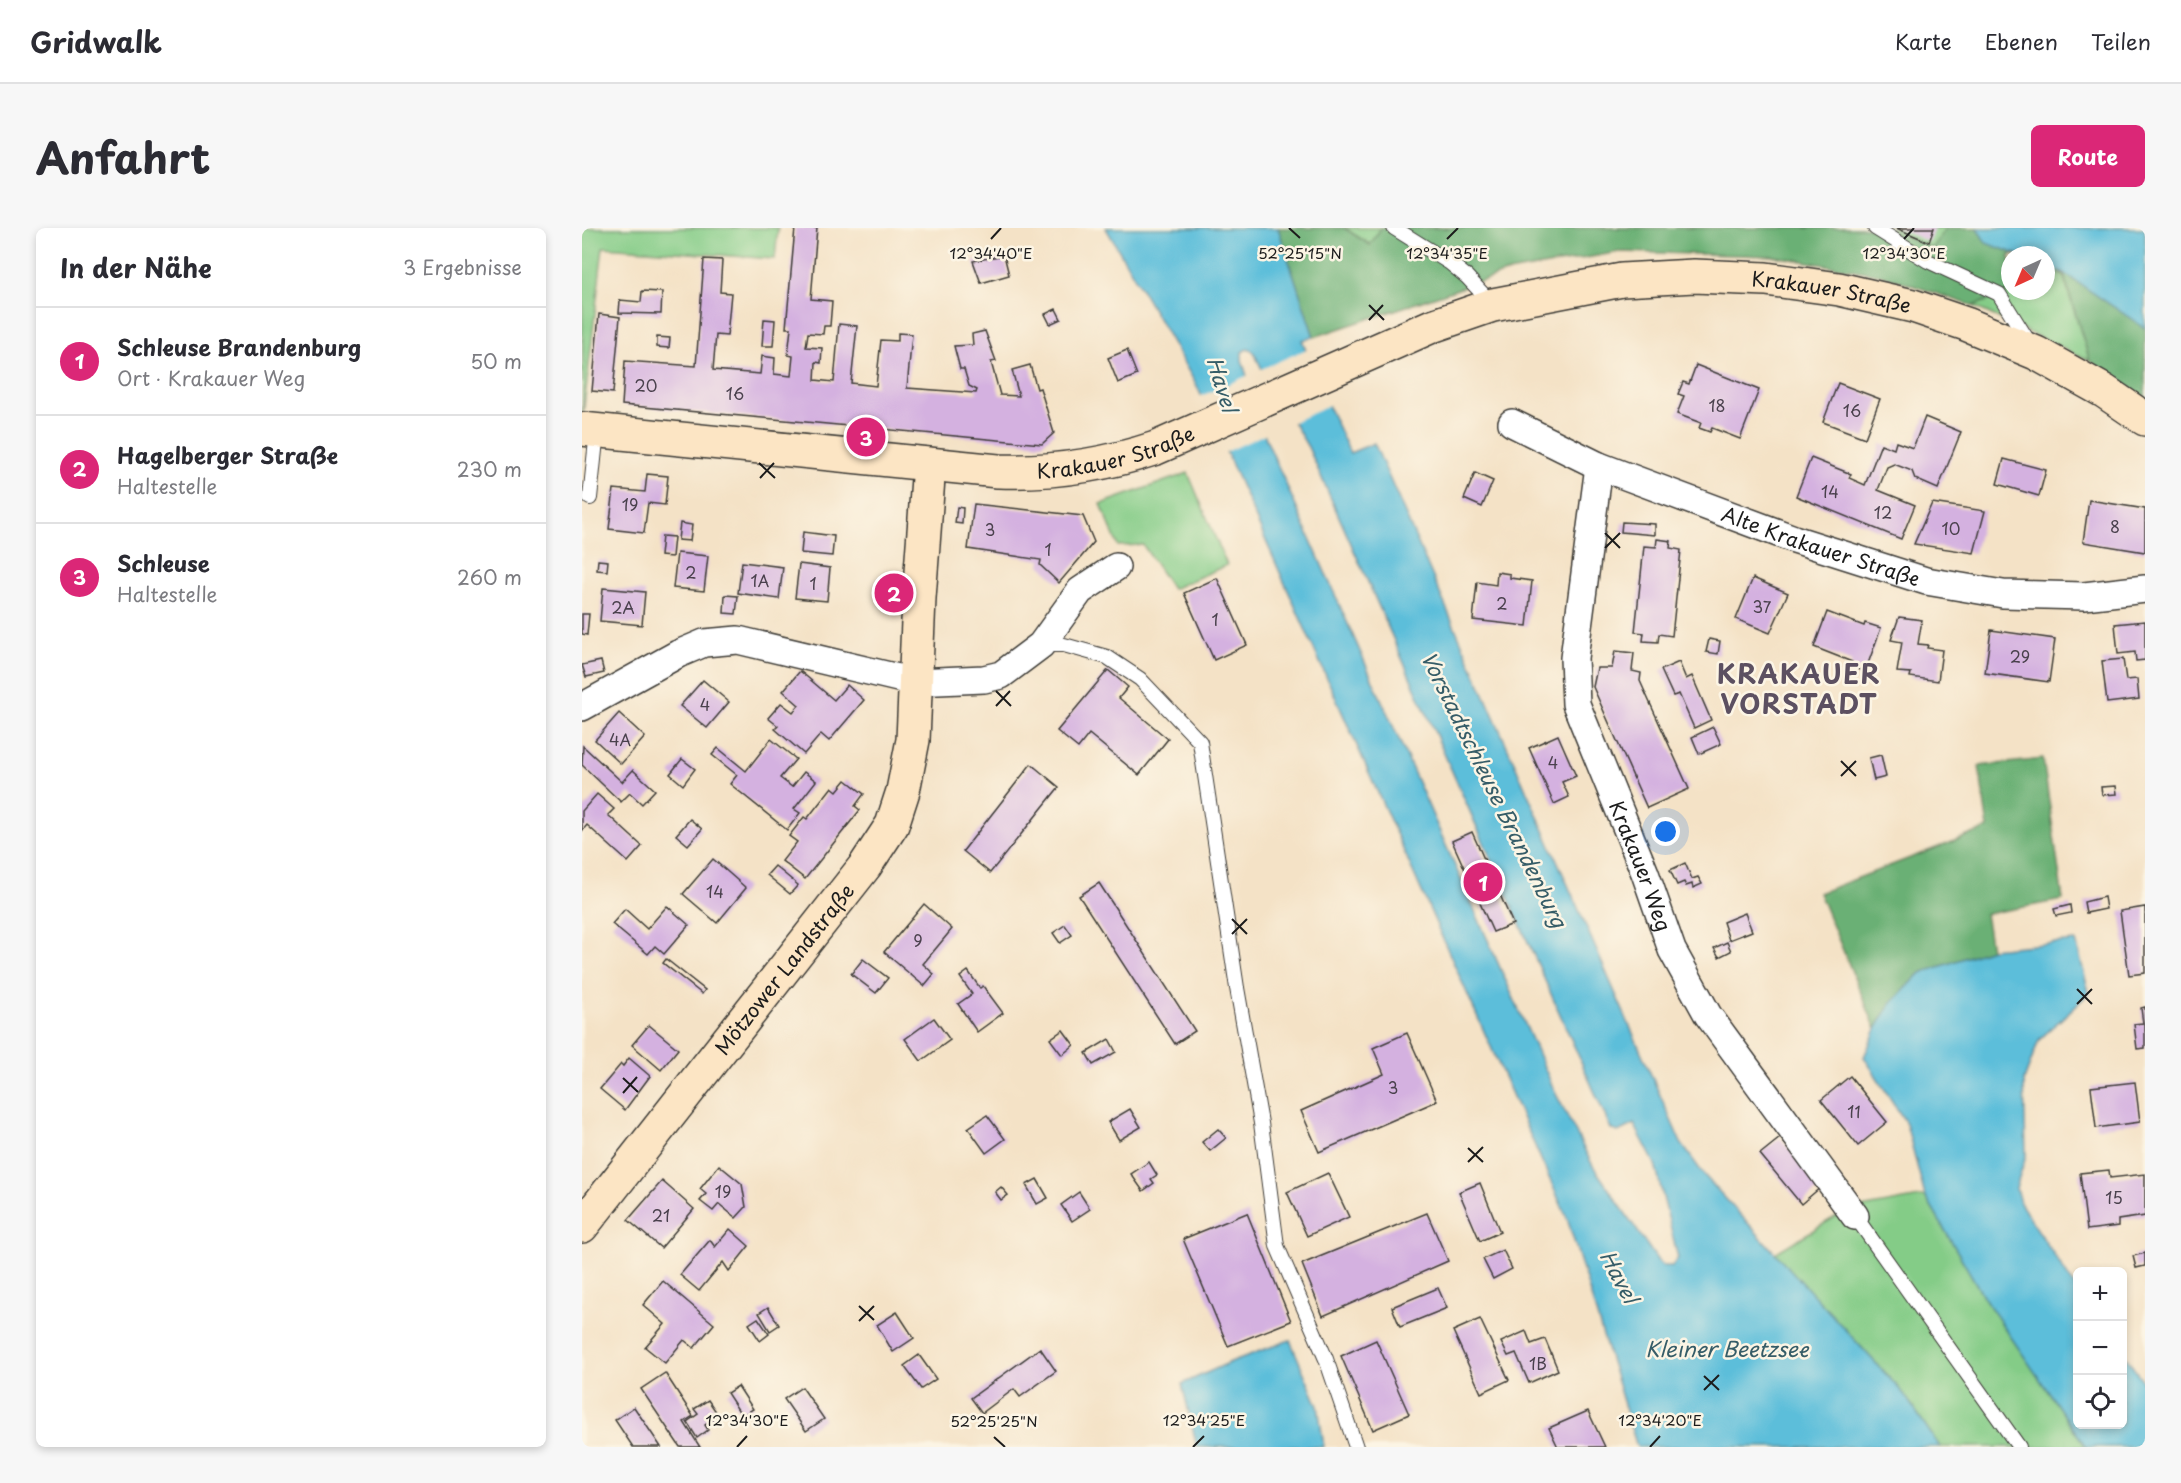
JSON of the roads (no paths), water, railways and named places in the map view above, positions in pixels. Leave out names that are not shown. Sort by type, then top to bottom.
[{"type":"main road","name":"Krakauer Straße","points":[[590,430],[998,471],[1036,473],[1072,469],[1108,462],[1156,448],[1371,352],[1432,326],[1493,304],[1622,280],[1694,276],[1766,279],[1839,289],[1913,306],[1966,324],[2036,353],[2104,391],[2145,419]]},
{"type":"main road","name":"Mötzower Landstraße","points":[[582,1226],[865,866],[892,825],[903,791],[913,740],[919,598],[929,465]]},
{"type":"street","name":"Alte Krakauer Straße","points":[[1512,423],[1599,466],[1794,539],[1926,581],[2003,594],[2084,596],[2145,589]]},
{"type":"street","name":"Krakauer Weg","points":[[1599,466],[1574,658],[1576,704],[1645,873],[1672,950],[1708,1015],[1855,1216]]},
{"type":"street","points":[[582,707],[678,654],[704,643],[738,640],[915,682],[984,679],[1001,675],[1041,645],[1080,591],[1116,567]]},
{"type":"lane","points":[[1394,228],[1467,276],[1493,304]]},
{"type":"lane","points":[[1875,228],[1928,261],[1999,294],[2036,353]]},
{"type":"lane","points":[[590,430],[590,498]]},
{"type":"lane","points":[[1041,645],[1064,645],[1107,657],[1140,679],[1200,742],[1237,988],[1261,1123],[1277,1246],[1326,1359],[1356,1447]]},
{"type":"lane","points":[[1855,1216],[2019,1447]]},
{"type":"water","points":[[1106,228],[1278,228],[1314,337],[1302,340],[1330,410],[1350,453],[1374,443],[1681,1143],[1704,1175],[1904,1394],[1940,1447],[1637,1447],[1567,1218],[1197,386]],"holes":[[[1247,349],[1253,351],[1308,447],[1611,1129],[1618,1132],[1634,1124],[1655,1164],[1678,1258],[1672,1266],[1663,1266],[1658,1261],[1593,1166],[1556,1094],[1266,439],[1242,360],[1242,352]]]},
{"type":"water","points":[[1977,228],[2145,228],[2145,328],[2055,269],[2055,246],[2001,246],[2001,248],[1986,243]]},
{"type":"water","points":[[2076,941],[2089,993],[2039,1040],[2024,1080],[2026,1156],[2016,1188],[2020,1203],[2073,1284],[2073,1428],[1985,1299],[1925,1196],[1906,1123],[1864,1057],[1876,1029],[1891,1004],[1921,973],[1991,949]]},
{"type":"water","points":[[1290,1340],[1318,1406],[1324,1447],[1197,1447],[1182,1384],[1233,1361]]},
{"type":"water","points":[[2127,1359],[2145,1384],[2145,1447],[2086,1447],[2074,1429],[2127,1429]]},
{"type":"place","name":"Schleuse","points":[[866,437]]},
{"type":"place","name":"Hagelberger Straße","points":[[894,593]]},
{"type":"place","name":"Schleuse Brandenburg","points":[[1483,882]]},
{"type":"district","name":"KRAKAUER VORSTADT","points":[[1799,688]]},
{"type":"water label","name":"Havel","points":[[1223,384]]},
{"type":"water label","name":"Vorstadtschleuse Brandenburg","points":[[1495,789]]},
{"type":"water label","name":"Havel","points":[[1620,1276]]},
{"type":"water label","name":"Kleiner Beetzsee","points":[[1727,1348]]}]
